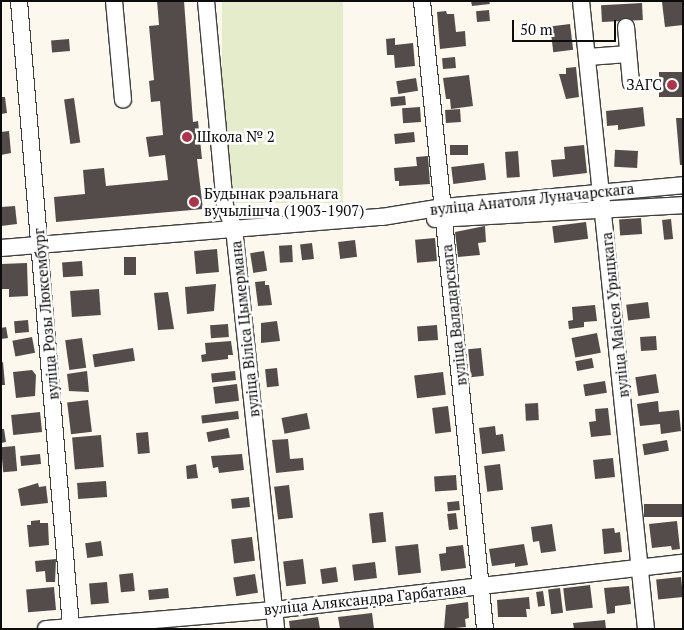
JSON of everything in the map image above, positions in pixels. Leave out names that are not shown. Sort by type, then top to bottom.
[{"type":"street","name":"вуліца Розы Люксембург","points":[[19,1],[41,245],[71,627]]},
{"type":"street","points":[[114,1],[123,100]]},
{"type":"street","name":"вуліца Віліса Цымермана","points":[[206,1],[225,206],[234,228],[276,629]]},
{"type":"street","name":"вуліца Валадарскага","points":[[422,1],[485,629]]},
{"type":"street","name":"вуліца Маісея Урыцкага","points":[[581,1],[603,192],[646,629]]},
{"type":"street","points":[[626,27],[631,83]]},
{"type":"street","points":[[588,57],[628,54]]},
{"type":"street","name":"вуліца Анатоля Луначарскага","points":[[444,213],[603,192],[683,185]]},
{"type":"street","name":"вуліца Анатоля Луначарскага","points":[[1,248],[234,228],[444,213],[604,211],[683,205]]},
{"type":"street","name":"вуліца Аляксандра Гарбатава","points":[[46,629],[274,610],[683,564]]},
{"type":"green space","points":[[222,1],[343,1],[343,203],[222,203]]},
{"type":"building","points":[[157,1],[184,1],[193,122],[198,121],[202,159],[197,159],[203,209],[56,222],[54,197],[85,194],[83,170],[104,168],[106,186],[168,180],[165,155],[149,157],[146,137],[163,135],[160,101],[151,102],[149,81],[154,80],[149,26],[159,25]]},
{"type":"building","points":[[471,1],[489,1],[490,4],[472,6]]},
{"type":"building","points":[[683,1],[683,25],[665,27],[662,2]]},
{"type":"building","points":[[642,3],[643,20],[602,22],[601,5]]},
{"type":"building","points":[[489,10],[490,21],[477,22],[476,11]]},
{"type":"building","points":[[446,11],[447,14],[454,14],[456,32],[465,31],[466,46],[440,49],[437,12]]},
{"type":"building","points":[[570,24],[573,50],[553,52],[550,26]]},
{"type":"building","points":[[395,38],[395,45],[413,43],[415,66],[395,68],[394,55],[387,55],[386,39]]},
{"type":"building","points":[[69,39],[70,51],[52,53],[51,41]]},
{"type":"building","points":[[455,57],[456,68],[443,69],[442,58]]},
{"type":"building","points":[[576,67],[579,97],[566,99],[559,74],[566,74],[566,68]]},
{"type":"building","name":"ЗАГС","points":[[659,72],[683,72],[683,97],[659,97]]},
{"type":"building","points":[[469,75],[473,106],[451,109],[450,99],[446,99],[443,78]]},
{"type":"building","points":[[416,78],[418,91],[398,94],[396,81]]},
{"type":"building","points":[[405,96],[406,105],[391,107],[390,98]]},
{"type":"building","points":[[1,97],[5,97],[7,113],[1,114]]},
{"type":"building","points":[[74,98],[80,143],[70,144],[64,99]]},
{"type":"building","points":[[420,107],[421,122],[403,123],[402,108]]},
{"type":"building","points":[[643,107],[645,126],[618,130],[618,125],[607,126],[606,111]]},
{"type":"building","points":[[460,109],[461,122],[446,123],[445,110]]},
{"type":"building","points":[[676,118],[683,118],[683,165],[680,165]]},
{"type":"building","points":[[9,131],[11,153],[1,155],[1,132]]},
{"type":"building","points":[[414,132],[415,142],[395,144],[394,134]]},
{"type":"building","points":[[450,145],[468,145],[468,155],[450,155]]},
{"type":"building","points":[[584,145],[587,173],[553,177],[551,160],[565,159],[564,147]]},
{"type":"building","points":[[615,150],[638,151],[637,168],[614,167]]},
{"type":"building","points":[[518,151],[520,177],[507,178],[505,152]]},
{"type":"building","points":[[428,156],[430,184],[399,186],[399,181],[395,181],[394,168],[417,166],[416,157]]},
{"type":"building","points":[[484,163],[486,180],[453,184],[451,167]]},
{"type":"building","points":[[15,206],[17,224],[1,226],[1,207]]},
{"type":"building","points":[[641,218],[642,234],[620,235],[619,220]]},
{"type":"building","points":[[671,219],[673,239],[664,240],[662,220]]},
{"type":"building","points":[[586,222],[588,239],[554,243],[552,226]]},
{"type":"building","points":[[485,226],[486,242],[478,243],[480,255],[458,257],[455,232]]},
{"type":"building","points":[[435,238],[437,261],[417,263],[415,240]]},
{"type":"building","points":[[355,240],[357,257],[340,259],[338,242]]},
{"type":"building","points":[[312,243],[314,259],[302,260],[300,244]]},
{"type":"building","points":[[292,245],[293,262],[280,263],[279,246]]},
{"type":"building","points":[[217,249],[219,272],[196,274],[194,251]]},
{"type":"building","points":[[264,251],[267,271],[253,273],[250,253]]},
{"type":"building","points":[[124,257],[136,257],[136,275],[124,275]]},
{"type":"building","points":[[82,261],[83,276],[63,277],[62,262]]},
{"type":"building","points":[[27,263],[28,296],[9,297],[9,289],[2,289],[1,264]]},
{"type":"building","points":[[265,281],[265,285],[269,285],[272,305],[258,306],[255,282]]},
{"type":"building","points":[[216,284],[214,311],[187,314],[185,287]]},
{"type":"building","points":[[99,289],[101,315],[72,317],[70,291]]},
{"type":"building","points":[[168,292],[174,329],[158,330],[154,293]]},
{"type":"building","points":[[648,302],[650,318],[628,321],[626,305]]},
{"type":"building","points":[[595,305],[597,321],[584,322],[584,327],[569,329],[568,321],[573,320],[572,307]]},
{"type":"building","points":[[28,320],[29,332],[15,333],[14,321]]},
{"type":"building","points":[[277,321],[280,341],[261,343],[261,323]]},
{"type":"building","points":[[228,324],[229,337],[211,338],[210,325]]},
{"type":"building","points":[[437,325],[438,340],[418,341],[417,326]]},
{"type":"building","points":[[6,327],[8,338],[1,339],[1,328]]},
{"type":"building","points":[[597,333],[601,353],[575,358],[571,338]]},
{"type":"building","points":[[656,336],[657,350],[641,351],[640,337]]},
{"type":"building","points":[[32,337],[35,353],[15,357],[12,341]]},
{"type":"building","points":[[82,338],[86,368],[69,370],[65,340]]},
{"type":"building","points":[[231,341],[233,355],[228,355],[228,359],[202,362],[201,355],[206,354],[205,343]]},
{"type":"building","points":[[133,348],[135,361],[95,367],[93,354]]},
{"type":"building","points":[[481,348],[484,376],[471,377],[468,349]]},
{"type":"building","points":[[592,358],[594,368],[577,371],[575,361]]},
{"type":"building","points":[[3,362],[5,385],[1,385],[1,363]]},
{"type":"building","points":[[277,368],[279,386],[267,387],[265,369]]},
{"type":"building","points":[[32,370],[36,375],[35,396],[16,398],[13,372]]},
{"type":"building","points":[[87,371],[89,392],[69,391],[67,374]]},
{"type":"building","points":[[235,371],[236,380],[212,382],[211,374]]},
{"type":"building","points":[[443,372],[446,395],[417,398],[414,376]]},
{"type":"building","points":[[656,374],[659,393],[638,396],[635,377]]},
{"type":"building","points":[[605,381],[607,393],[585,396],[583,384]]},
{"type":"building","points":[[237,384],[239,401],[215,404],[213,387]]},
{"type":"building","points":[[88,400],[92,432],[71,434],[67,403]]},
{"type":"building","points":[[658,401],[659,412],[679,410],[681,431],[661,434],[660,424],[640,426],[637,404]]},
{"type":"building","points":[[538,403],[539,420],[526,421],[525,404]]},
{"type":"building","points":[[448,406],[451,432],[435,434],[432,408]]},
{"type":"building","points":[[608,408],[611,435],[591,437],[589,422],[596,421],[595,409]]},
{"type":"building","points":[[238,411],[239,419],[202,423],[201,416]]},
{"type":"building","points":[[40,412],[42,432],[13,435],[11,415]]},
{"type":"building","points":[[307,413],[310,429],[285,434],[281,418]]},
{"type":"building","points":[[495,426],[496,435],[503,434],[505,451],[482,454],[479,428]]},
{"type":"building","points":[[228,428],[230,438],[208,442],[206,432]]},
{"type":"building","points":[[1,429],[4,429],[6,442],[1,443]]},
{"type":"building","points":[[148,432],[150,453],[138,454],[136,433]]},
{"type":"building","points":[[101,435],[104,467],[75,469],[72,438]]},
{"type":"building","points":[[288,439],[290,459],[303,458],[304,470],[276,473],[272,440]]},
{"type":"building","points":[[667,440],[669,451],[644,455],[642,444]]},
{"type":"building","points":[[15,446],[17,471],[3,472],[1,447]]},
{"type":"building","points":[[40,454],[41,464],[21,466],[20,456]]},
{"type":"building","points":[[242,454],[244,470],[219,473],[218,467],[213,468],[211,456]]},
{"type":"building","points":[[613,458],[615,477],[595,479],[593,460]]},
{"type":"building","points":[[196,464],[198,478],[187,479],[186,466]]},
{"type":"building","points":[[500,464],[503,490],[487,492],[484,466]]},
{"type":"building","points":[[456,475],[457,490],[435,491],[434,477]]},
{"type":"building","points":[[106,481],[107,497],[78,499],[77,483]]},
{"type":"building","points":[[38,483],[39,487],[46,486],[48,503],[21,506],[18,489]]},
{"type":"building","points":[[289,485],[293,518],[278,520],[274,487]]},
{"type":"building","points":[[249,497],[250,507],[232,509],[231,499]]},
{"type":"building","points":[[459,501],[460,510],[448,511],[447,502]]},
{"type":"building","points":[[644,504],[683,504],[683,517],[644,517]]},
{"type":"building","points":[[383,512],[386,542],[372,543],[369,513]]},
{"type":"building","points":[[456,513],[458,529],[449,530],[447,514]]},
{"type":"building","points":[[40,520],[40,523],[48,523],[49,545],[29,547],[27,525],[31,525],[31,521]]},
{"type":"building","points":[[677,521],[680,549],[672,550],[671,546],[652,548],[649,524]]},
{"type":"building","points":[[552,524],[556,551],[541,553],[539,541],[533,542],[531,527]]},
{"type":"building","points":[[614,528],[615,533],[620,532],[622,552],[604,554],[602,529]]},
{"type":"building","points":[[252,537],[255,561],[234,563],[231,540]]},
{"type":"building","points":[[101,541],[103,556],[87,558],[85,543]]},
{"type":"building","points":[[418,544],[421,573],[398,575],[395,546]]},
{"type":"building","points":[[524,544],[528,565],[515,567],[515,563],[492,566],[489,549]]},
{"type":"building","points":[[463,545],[466,568],[441,571],[439,554],[446,553],[446,547]]},
{"type":"building","points":[[56,559],[55,582],[46,582],[45,571],[36,572],[35,561]]},
{"type":"building","points":[[303,559],[306,584],[286,586],[283,561]]},
{"type":"building","points":[[375,562],[377,578],[354,581],[352,565]]},
{"type":"building","points":[[336,567],[338,582],[322,584],[320,569]]},
{"type":"building","points":[[133,573],[135,591],[121,592],[119,574]]},
{"type":"building","points":[[255,574],[258,593],[236,596],[233,577]]},
{"type":"building","points":[[681,577],[683,597],[658,600],[656,580]]},
{"type":"building","points":[[107,582],[109,603],[91,604],[89,584]]},
{"type":"building","points":[[590,585],[593,608],[566,611],[563,588]]},
{"type":"building","points":[[629,586],[631,604],[615,606],[615,613],[607,614],[604,588]]},
{"type":"building","points":[[54,587],[56,610],[28,612],[26,589]]},
{"type":"building","points":[[168,588],[169,598],[149,600],[148,590]]},
{"type":"building","points":[[560,588],[563,613],[551,614],[548,589]]},
{"type":"building","points":[[543,591],[545,606],[538,607],[536,592]]},
{"type":"building","points":[[529,597],[530,609],[526,609],[527,617],[498,617],[497,600]]},
{"type":"building","points":[[468,602],[469,618],[465,619],[466,627],[444,629],[446,605]]},
{"type":"building","points":[[372,613],[374,629],[340,629],[338,617]]},
{"type":"building","points":[[318,617],[320,629],[290,629],[289,621]]},
{"type":"building","points":[[605,620],[606,629],[574,629],[573,623]]},
{"type":"place","name":"ЗАГС","points":[[672,85]]},
{"type":"place","name":"Школа № 2","points":[[187,137]]},
{"type":"place","name":"Будынак рэальнага вучылішча (1903-1907)","points":[[194,202]]}]
